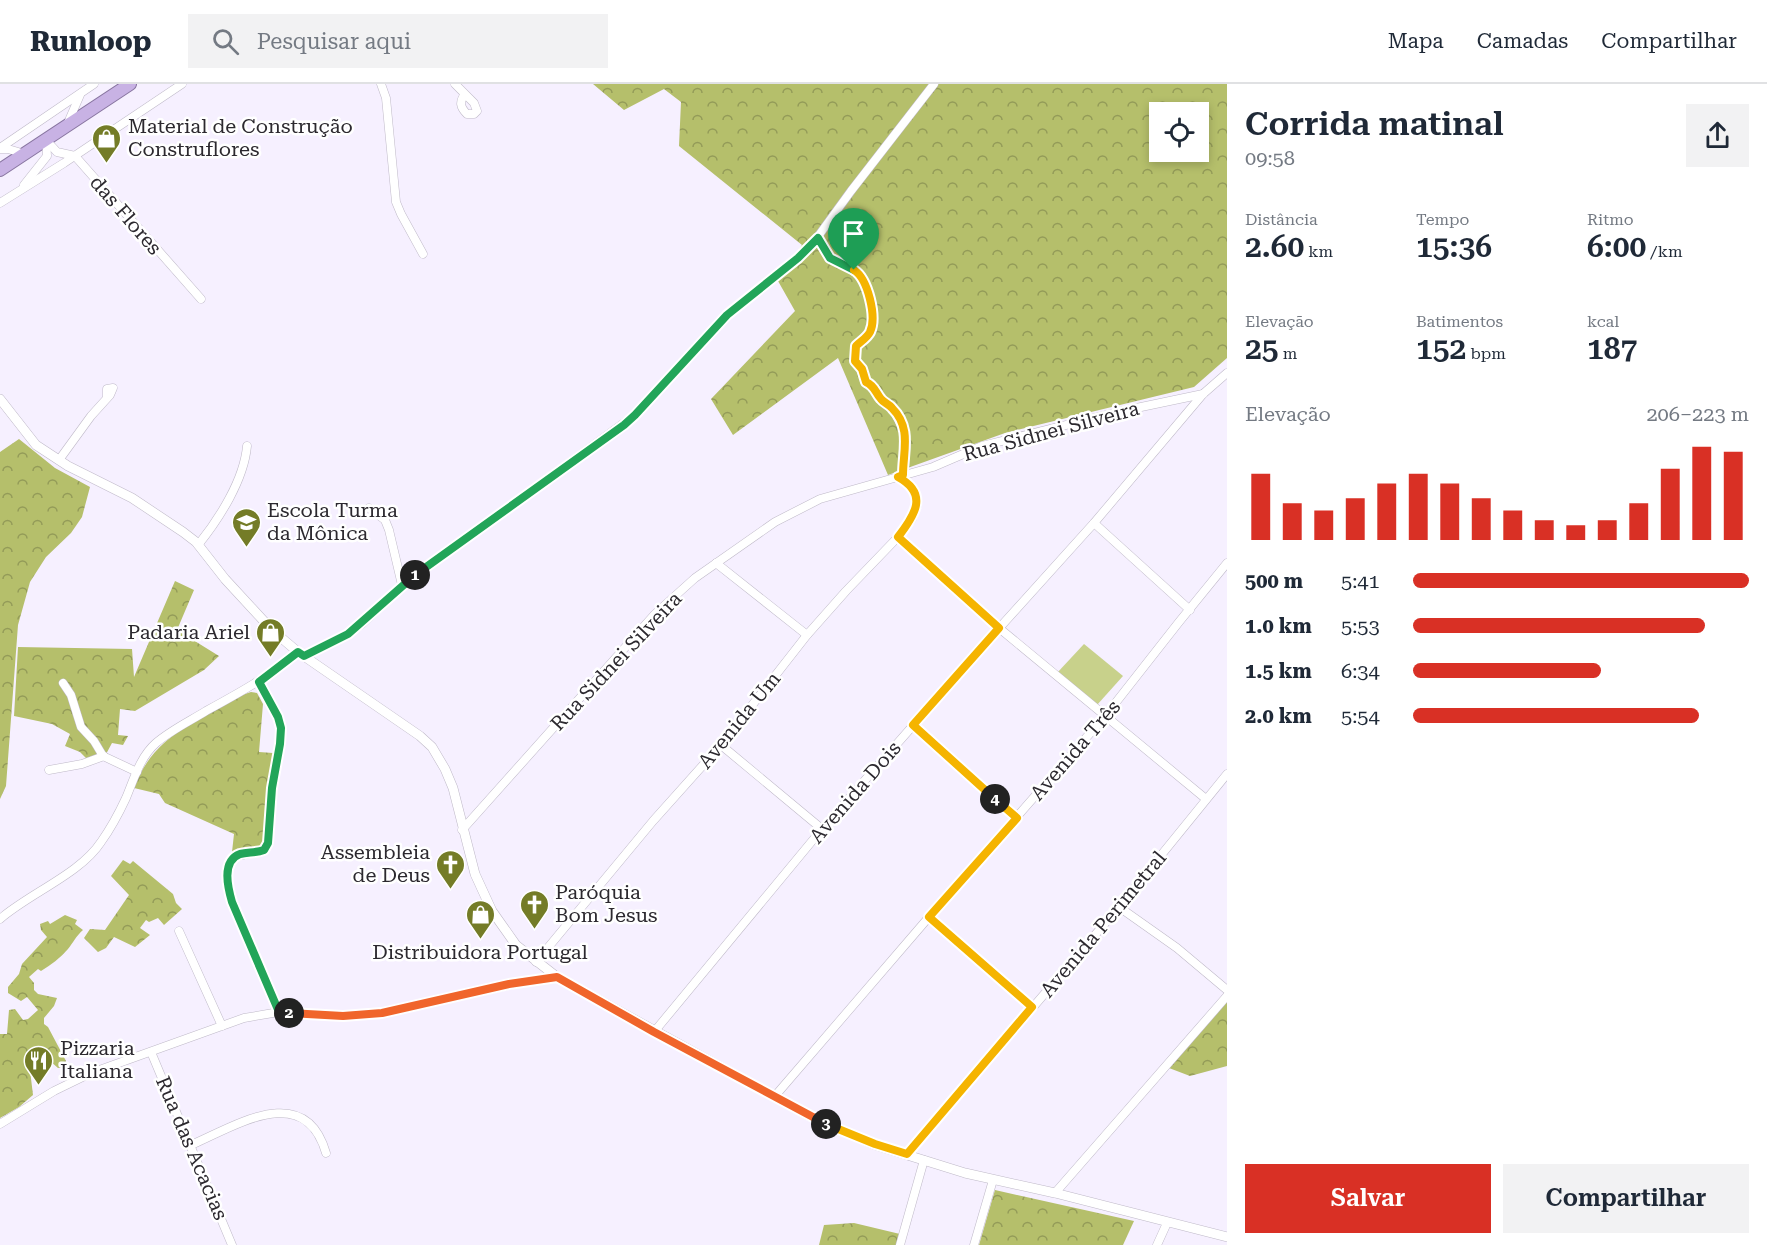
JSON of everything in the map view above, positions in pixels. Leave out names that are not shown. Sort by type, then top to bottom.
[{"type":"highway","points":[[0,170],[130,84]]},
{"type":"street","points":[[0,148],[94,84]]},
{"type":"street","points":[[0,203],[182,84]]},
{"type":"street","points":[[381,84],[386,99],[396,202],[423,254]]},
{"type":"street","points":[[455,84],[465,94]]},
{"type":"street","points":[[0,919],[77,867],[90,855],[111,827],[148,751],[165,736],[259,682],[301,654],[348,634],[402,585],[629,420],[727,315],[798,258],[818,238],[850,191],[934,84]]},
{"type":"street","points":[[66,126],[81,93]]},
{"type":"street","points":[[20,191],[46,156],[46,140]]},
{"type":"street","name":"das Flores","points":[[46,140],[57,152],[75,156],[201,300]]},
{"type":"street","points":[[0,148],[25,154]]},
{"type":"street","points":[[818,238],[830,258],[859,273],[867,289],[873,322],[870,334],[856,346],[855,358],[866,382],[872,385],[879,396],[893,409],[906,433],[901,476]]},
{"type":"street","name":"Avenida Dois","points":[[654,1032],[822,829],[1094,523],[1203,394],[1227,373]]},
{"type":"street","name":"Rua Sidnei Silveira","points":[[462,830],[640,630],[677,593],[716,563],[797,509],[843,491],[933,467],[982,446],[1155,403],[1203,394]]},
{"type":"street","points":[[58,460],[107,397]]},
{"type":"street","points":[[0,399],[36,445],[58,460],[155,512],[183,532],[198,545],[272,630],[301,654],[420,736],[432,747],[453,788],[475,874],[492,911],[516,945],[557,977],[654,1032],[830,1126],[875,1144],[993,1180],[1055,1193],[1227,1237]]},
{"type":"street","points":[[198,545],[219,516],[246,459],[247,446]]},
{"type":"street","name":"Avenida Um","points":[[537,962],[653,821],[721,745],[807,635],[912,519],[917,506],[913,489],[901,476]]},
{"type":"street","points":[[369,508],[385,520],[390,530],[402,585]]},
{"type":"street","points":[[1094,523],[1190,610]]},
{"type":"street","points":[[898,537],[999,628],[1206,799]]},
{"type":"street","points":[[716,563],[807,635]]},
{"type":"street","name":"Avenida Três","points":[[776,1096],[1106,715],[1227,563]]},
{"type":"street","points":[[259,682],[278,717],[281,728],[272,788],[268,843],[264,850],[242,854],[233,859],[227,883],[232,902],[279,1012]]},
{"type":"street","points":[[63,683],[71,694],[81,727],[104,756],[137,772]]},
{"type":"street","points":[[913,725],[1017,818]]},
{"type":"street","points":[[721,745],[822,829]]},
{"type":"street","points":[[49,770],[82,764],[104,756]]},
{"type":"street","name":"Avenida Perimetral","points":[[907,1154],[1119,907],[1227,774]]},
{"type":"street","points":[[1119,907],[1177,948],[1227,990]]},
{"type":"street","points":[[929,917],[1032,1007]]},
{"type":"street","points":[[179,931],[222,1026]]},
{"type":"street","points":[[0,1124],[74,1080],[256,1014],[279,1012],[343,1016],[373,1014],[416,1007],[509,984],[557,977]]},
{"type":"street","points":[[1055,1193],[1227,996]]},
{"type":"street","name":"Rua das Acacias","points":[[151,1052],[232,1245]]},
{"type":"street","points":[[191,1145],[256,1117],[276,1112],[287,1113],[309,1123],[322,1140],[326,1153]]},
{"type":"street","points":[[900,1245],[924,1160]]},
{"type":"street","points":[[974,1245],[993,1180]]},
{"type":"street","points":[[1158,1245],[1167,1223]]},
{"type":"green space","points":[[593,84],[1227,84],[1227,358],[1194,387],[1005,433],[888,475],[838,358],[733,435],[711,399],[795,311],[778,281],[802,245],[679,146],[681,102],[664,89],[624,110]]},
{"type":"green space","points":[[19,439],[55,468],[90,487],[82,517],[71,533],[46,557],[30,582],[18,625],[6,786],[0,799],[0,452]]},
{"type":"green space","points":[[175,581],[194,590],[177,630],[219,656],[204,670],[135,711],[120,709],[118,735],[128,736],[123,745],[112,743],[105,756],[87,759],[80,752],[65,746],[70,734],[52,724],[14,716],[18,647],[132,649],[134,677]]},
{"type":"green space","points":[[1084,644],[1123,676],[1097,705],[1057,673]]},
{"type":"green space","points":[[251,692],[257,693],[263,704],[259,752],[273,753],[262,848],[232,852],[234,834],[165,803],[159,794],[134,788],[152,755],[164,743],[193,722]]},
{"type":"green space","points":[[123,860],[130,864],[133,861],[173,894],[176,903],[182,909],[164,925],[158,918],[149,922],[146,920],[140,928],[150,935],[135,947],[114,937],[106,948],[98,952],[84,938],[90,929],[105,930],[129,895],[111,876]]},
{"type":"green space","points":[[65,915],[77,920],[75,924],[83,930],[59,958],[41,971],[38,969],[29,977],[38,994],[57,998],[54,1006],[44,1018],[44,1024],[48,1027],[66,1061],[65,1067],[58,1068],[50,1061],[29,1062],[33,1095],[19,1107],[0,1118],[0,1034],[7,1034],[9,1010],[15,1009],[23,1020],[28,1019],[38,1010],[27,997],[21,1001],[8,993],[8,987],[19,974],[22,964],[47,937],[41,930],[40,924],[48,921],[50,924]]},
{"type":"green space","points":[[1227,999],[1227,1066],[1190,1076],[1169,1068]]},
{"type":"green space","points":[[995,1190],[1134,1221],[1123,1245],[979,1245]]},
{"type":"green space","points":[[854,1223],[900,1234],[896,1245],[819,1245],[824,1225]]},
{"type":"place","name":"Material de Construção Construflores","points":[[107,164]]},
{"type":"place","name":"Escola Turma da Mônica","points":[[246,548]]},
{"type":"place","name":"Padaria Ariel","points":[[271,658]]},
{"type":"place","name":"Assembleia de Deus","points":[[451,890]]},
{"type":"place","name":"Paróquia Bom Jesus","points":[[534,930]]},
{"type":"place","name":"Distribuidora Portugal","points":[[480,940]]},
{"type":"place","name":"Pizzaria Italiana","points":[[39,1086]]},
{"type":"route","points":[[818,238],[830,258],[854,270],[863,278],[873,316],[870,334],[856,346],[855,361],[862,369],[866,382],[875,388],[883,401],[893,409],[906,433],[903,475],[898,477],[913,489],[917,506],[912,519],[898,537],[999,628],[913,725],[1017,818],[929,917],[1032,1007],[907,1154],[848,1134],[810,1116],[557,977],[509,984],[407,1009],[364,1016],[279,1012],[232,902],[227,883],[233,859],[238,855],[260,852],[268,847],[272,788],[281,728],[278,717],[259,682],[298,652],[304,656],[348,634],[422,569],[624,425],[727,315],[798,258],[818,238]]}]
